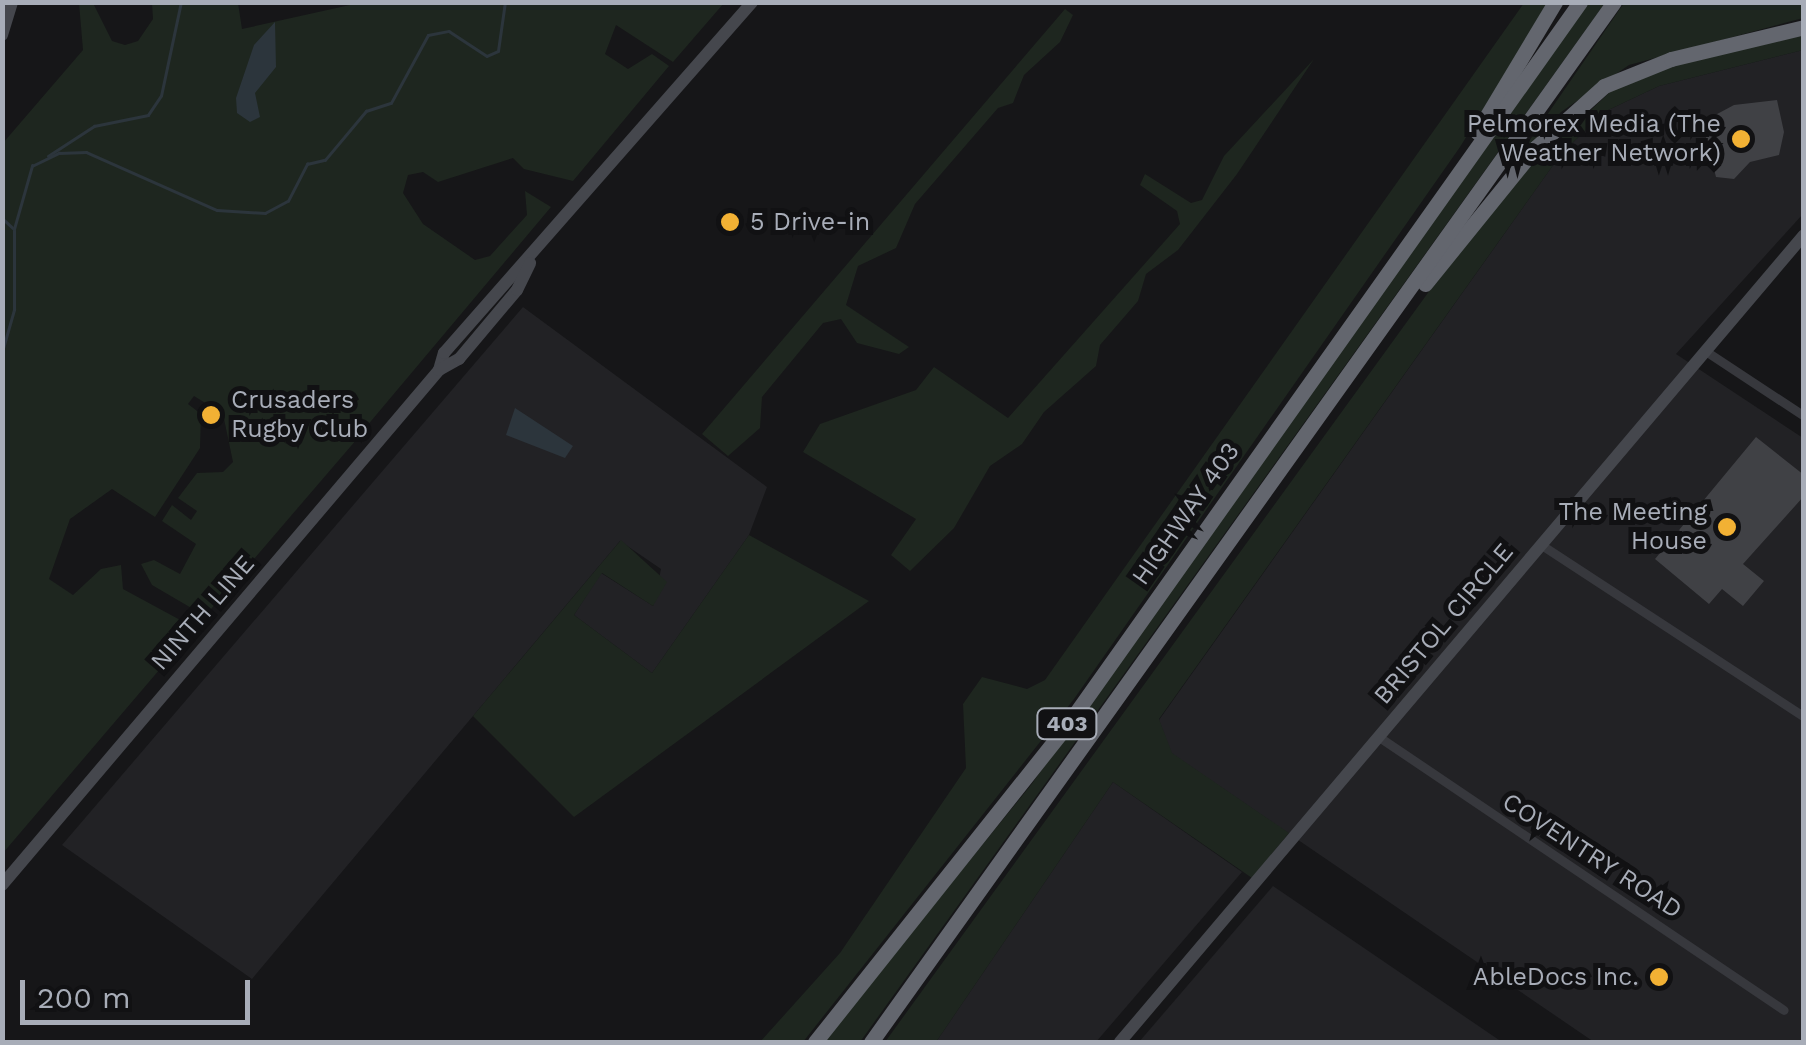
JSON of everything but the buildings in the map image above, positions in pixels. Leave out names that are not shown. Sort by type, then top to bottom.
[{"type":"highway","points":[[1446,189],[1556,2]]},
{"type":"highway","name":"HIGHWAY 403","points":[[815,1042],[1070,721],[1580,2]]},
{"type":"highway","name":"403","points":[[871,1042],[1614,2]]},
{"type":"highway","points":[[1390,318],[1535,148],[1604,86],[1671,59],[1804,27]]},
{"type":"main road","points":[[2,35],[12,2]]},
{"type":"main road","name":"NINTH LINE","points":[[2,885],[439,370],[444,353],[530,262],[752,2]]},
{"type":"main road","name":"BRISTOL CIRCLE","points":[[1120,1042],[1804,235]]},
{"type":"street","points":[[1704,350],[1804,416]]},
{"type":"street","points":[[1540,544],[1804,717]]},
{"type":"street","name":"COVENTRY ROAD","points":[[1378,737],[1782,1010]]},
{"type":"shaded area","points":[[79,3],[93,3],[112,41],[125,45],[138,41],[153,19],[152,3],[238,3],[242,29],[359,3],[724,3],[673,62],[616,25],[605,54],[628,69],[652,54],[669,66],[573,181],[524,169],[513,158],[438,182],[423,172],[408,175],[403,193],[423,224],[475,260],[490,256],[527,215],[525,191],[551,207],[361,433],[343,428],[357,439],[205,616],[152,585],[141,564],[154,560],[180,574],[196,544],[162,521],[172,505],[191,520],[197,511],[178,498],[197,473],[223,472],[233,462],[223,414],[194,396],[188,404],[201,414],[200,448],[155,517],[112,489],[70,519],[49,579],[73,595],[101,569],[121,565],[123,589],[195,628],[3,853],[3,143],[83,50]]},
{"type":"shaded area","points":[[1524,3],[1549,3],[1460,147],[1074,699],[803,1042],[760,1042],[840,953],[966,768],[963,704],[982,677],[1027,689],[1045,680]]},
{"type":"shaded area","points":[[1588,3],[1605,3],[860,1042],[822,1042],[1031,785]]},
{"type":"shaded area","points":[[1624,3],[1803,3],[1803,18],[1629,65],[1561,112],[1510,169]]},
{"type":"shaded area","points":[[1065,9],[1073,15],[1060,42],[1024,75],[1013,103],[998,108],[915,204],[896,248],[858,266],[846,305],[909,347],[899,354],[857,343],[841,319],[823,323],[762,397],[760,428],[728,456],[702,434]]},
{"type":"shaded area","points":[[275,22],[276,67],[255,93],[260,117],[250,122],[237,113],[236,98],[254,45]]},
{"type":"shaded area","points":[[1803,34],[1803,50],[1659,86],[1604,112],[1561,154],[1159,719],[1172,753],[1289,833],[1252,878],[1113,782],[936,1042],[885,1042],[1430,290],[1526,171],[1611,91],[1677,63]]},
{"type":"shaded area","points":[[1803,50],[1803,214],[1676,354],[1803,438],[1803,1042],[1594,1042],[1171,753],[1159,720],[1561,154],[1604,112],[1659,86]]},
{"type":"shaded area","points":[[1314,59],[1237,174],[1178,250],[1146,274],[1138,301],[1100,345],[1096,366],[1044,412],[1022,444],[990,466],[954,528],[910,571],[891,555],[916,519],[803,452],[820,424],[916,390],[934,367],[1008,418],[1180,224],[1177,211],[1140,185],[1145,174],[1191,203],[1202,200],[1224,156]]},
{"type":"shaded area","points":[[523,307],[767,487],[749,535],[652,673],[574,615],[601,573],[653,606],[661,569],[620,541],[252,979],[62,845]]},
{"type":"shaded area","points":[[515,408],[573,446],[565,458],[506,435]]},
{"type":"shaded area","points":[[749,535],[869,601],[574,817],[473,716],[621,540],[667,582],[653,606],[602,573],[574,615],[652,673]]},
{"type":"shaded area","points":[[1113,782],[1242,872],[1096,1042],[936,1042]]},
{"type":"shaded area","points":[[1273,886],[1502,1042],[1139,1042]]},
{"type":"waterway","points":[[48,156],[94,126],[148,115],[161,96],[181,2]]},
{"type":"waterway","points":[[2,352],[14,310],[14,229],[32,166],[59,153],[86,152],[217,210],[265,213],[288,201],[307,164],[325,160],[366,111],[391,103],[428,35],[449,31],[487,56],[498,51],[505,2]]},
{"type":"waterway","points":[[2,218],[13,228]]},
{"type":"place","name":"Pelmorex Media (The Weather Network)","points":[[1741,139]]},
{"type":"place","name":"5 Drive-in","points":[[730,222]]},
{"type":"place","name":"Crusaders Rugby Club","points":[[211,415]]},
{"type":"place","name":"The Meeting House","points":[[1727,527]]},
{"type":"place","name":"AbleDocs Inc.","points":[[1659,977]]}]
